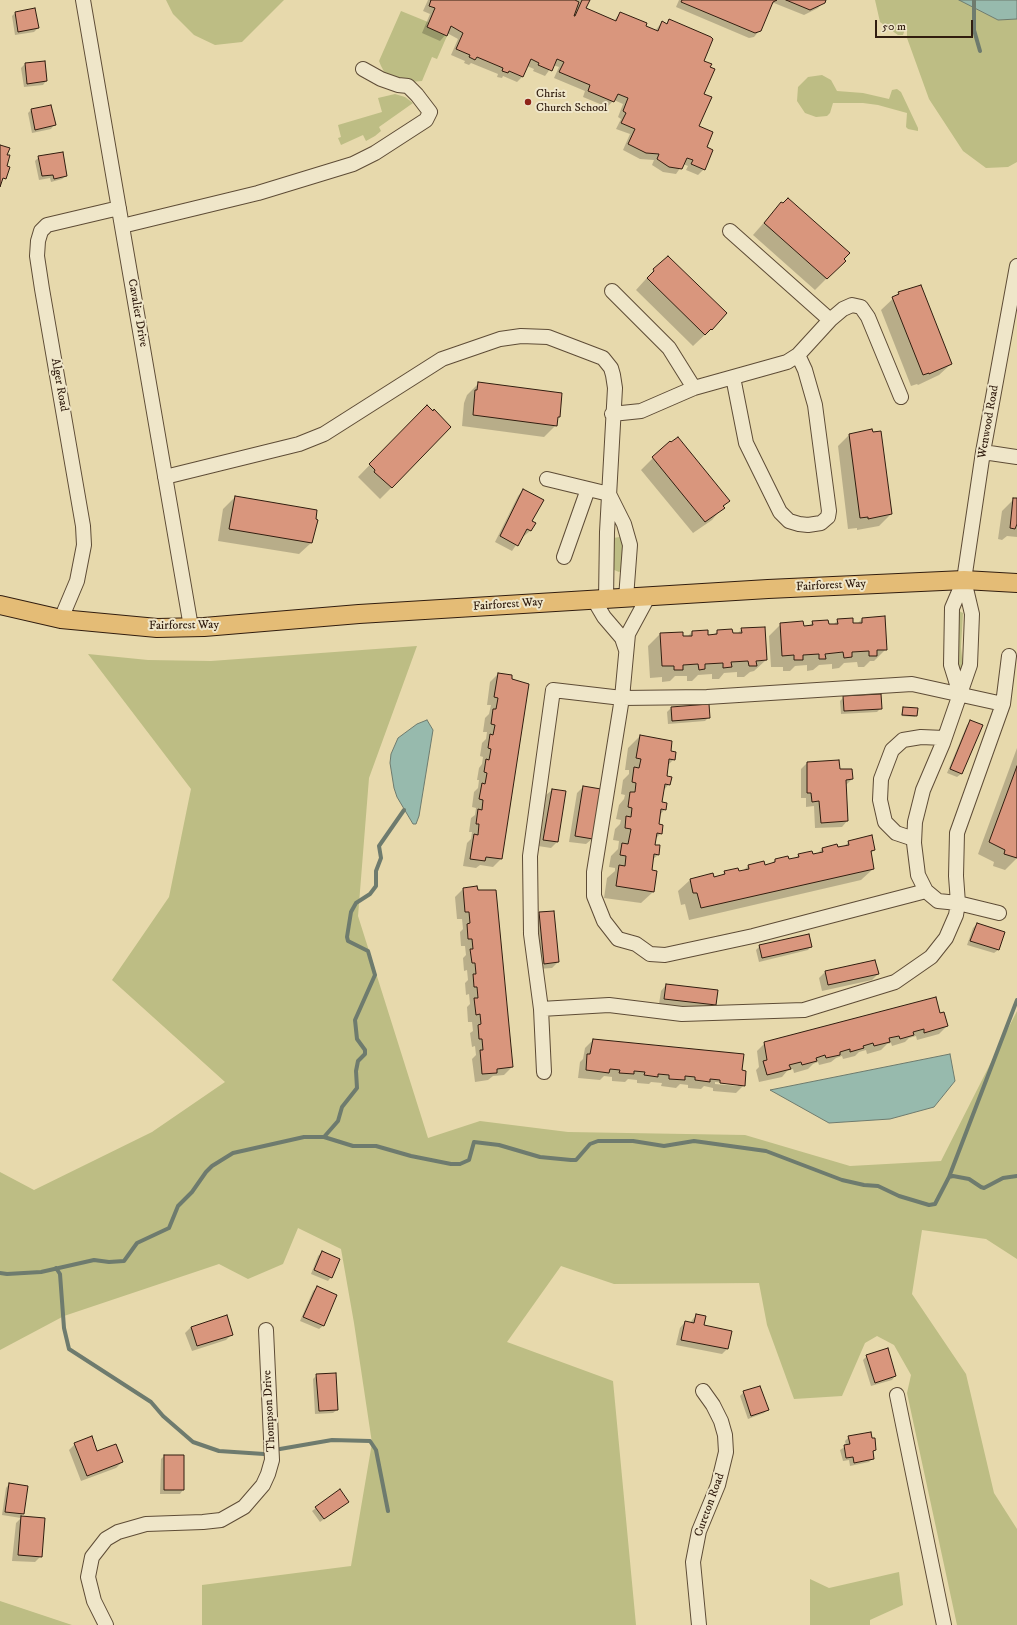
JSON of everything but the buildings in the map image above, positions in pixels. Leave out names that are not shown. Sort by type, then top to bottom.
[{"type":"main road","name":"Fairforest Way","points":[[0,605],[61,618],[157,628],[768,589],[964,580],[1017,583]]},
{"type":"street","name":"Cavalier Drive","points":[[83,0],[191,627]]},
{"type":"street","points":[[122,226],[258,193],[353,164],[426,120],[430,112],[418,95],[408,86],[398,85],[381,79],[364,69]]},
{"type":"street","name":"Alger Road","points":[[61,618],[77,581],[84,545],[83,526],[42,289],[37,256],[38,241],[41,231],[47,225],[119,208]]},
{"type":"street","points":[[730,231],[830,320]]},
{"type":"street","name":"Wenwood Road","points":[[964,580],[983,452],[1015,285],[1017,266]]},
{"type":"street","points":[[612,291],[669,348],[694,388]]},
{"type":"street","points":[[612,414],[641,411],[694,388],[787,362],[798,355],[830,320],[844,309],[852,305],[861,307],[864,311],[901,397]]},
{"type":"street","points":[[165,477],[299,444],[324,434],[442,359],[500,339],[521,336],[548,337],[603,358],[611,368],[613,375],[614,388],[609,494],[600,599],[604,617],[622,638],[626,652]]},
{"type":"street","points":[[734,377],[746,443],[780,512],[789,521],[799,524],[808,525],[821,523],[828,517],[829,511],[817,420],[810,385],[798,355]]},
{"type":"street","points":[[983,452],[1017,457]]},
{"type":"street","points":[[548,479],[609,494],[624,524],[630,545],[626,598]]},
{"type":"street","points":[[564,557],[588,488]]},
{"type":"street","points":[[960,694],[951,665],[952,608],[964,580]]},
{"type":"street","points":[[964,580],[972,614],[970,665],[944,738],[923,790],[915,822],[914,839],[918,875],[926,891],[938,901],[958,903],[999,913]]},
{"type":"street","points":[[648,597],[628,634],[622,698],[594,872],[594,896],[604,921],[618,939],[636,944],[650,954],[665,955],[753,936],[926,891]]},
{"type":"street","points":[[541,1009],[609,1005],[682,1014],[804,1010],[895,982],[931,957],[946,938],[958,903],[956,876],[957,833],[1003,704],[1009,656]]},
{"type":"street","points":[[544,1072],[541,1009],[531,934],[530,856],[553,690],[622,698],[706,697],[912,684],[1003,704]]},
{"type":"street","points":[[914,839],[896,833],[885,822],[880,800],[882,779],[892,750],[903,740],[921,737],[944,738]]},
{"type":"street","name":"Thompson Drive","points":[[106,1625],[94,1601],[88,1577],[92,1557],[106,1539],[118,1532],[146,1524],[221,1520],[244,1507],[263,1485],[272,1460],[266,1330]]},
{"type":"street","name":"Cureton Road","points":[[699,1625],[693,1580],[694,1556],[699,1532],[718,1485],[726,1452],[725,1435],[721,1421],[713,1405],[703,1391]]},
{"type":"street","points":[[897,1395],[944,1625]]},
{"type":"green space","points":[[166,0],[284,0],[242,42],[215,45],[194,35],[173,14]]},
{"type":"green space","points":[[875,0],[959,0],[998,20],[1017,19],[1017,162],[1008,167],[986,168],[963,151],[929,99],[907,38],[907,23],[903,35],[898,35],[880,22]]},
{"type":"green space","points":[[401,11],[428,22],[427,27],[447,36],[437,59],[432,57],[422,81],[411,82],[387,77],[379,61]]},
{"type":"green space","points":[[822,75],[831,80],[837,91],[863,93],[889,99],[892,90],[897,89],[901,92],[918,131],[908,129],[906,127],[907,113],[878,105],[863,103],[833,103],[830,113],[827,116],[816,117],[805,113],[797,101],[798,87],[808,77]]},
{"type":"green space","points":[[395,94],[405,97],[413,103],[379,127],[381,131],[375,136],[366,141],[363,135],[341,145],[338,138],[341,137],[338,125],[382,112],[378,98]]},
{"type":"green space","points":[[620,537],[624,540],[621,571],[619,572],[612,569],[613,538]]},
{"type":"green space","points":[[959,611],[963,613],[961,647],[963,668],[961,673],[956,668]]},
{"type":"green space","points":[[417,646],[369,778],[358,916],[428,1138],[480,1121],[568,1132],[745,1135],[850,1166],[941,1161],[1017,1011],[1017,1259],[986,1239],[922,1230],[912,1294],[966,1374],[994,1493],[1017,1529],[1017,1625],[957,1625],[907,1393],[911,1375],[894,1345],[877,1336],[865,1343],[842,1396],[794,1399],[767,1325],[759,1283],[614,1284],[561,1266],[507,1342],[613,1381],[636,1625],[202,1625],[202,1585],[351,1566],[372,1443],[354,1323],[341,1249],[298,1228],[283,1264],[248,1279],[219,1264],[64,1316],[0,1350],[0,1172],[34,1190],[152,1132],[225,1082],[112,980],[169,897],[191,789],[88,654],[148,660],[211,661]]},
{"type":"green space","points":[[899,1572],[903,1605],[870,1620],[870,1625],[810,1625],[810,1579],[829,1588]]},
{"type":"green space","points":[[0,1601],[72,1625],[0,1625]]},
{"type":"shaded area","points":[[959,0],[1017,0],[1017,19],[998,20]]},
{"type":"shaded area","points":[[427,720],[433,730],[419,816],[416,824],[413,824],[397,797],[394,788],[390,763],[391,754],[398,738],[417,724]]},
{"type":"shaded area","points":[[950,1054],[955,1081],[934,1107],[890,1119],[829,1123],[770,1090]]},
{"type":"waterway","points":[[974,0],[974,30],[980,51]]},
{"type":"waterway","points":[[324,1137],[338,1121],[342,1107],[357,1088],[356,1071],[358,1061],[365,1054],[365,1050],[357,1039],[355,1020],[375,975],[368,951],[348,941],[347,937],[351,912],[356,903],[370,894],[376,886],[376,871],[381,858],[379,846],[404,810]]},
{"type":"waterway","points":[[949,1177],[1017,1000]]},
{"type":"waterway","points":[[0,1273],[41,1272],[94,1260],[109,1262],[124,1261],[137,1243],[169,1228],[178,1206],[192,1192],[212,1166],[233,1153],[304,1137],[324,1137],[353,1146],[376,1146],[411,1156],[451,1164],[460,1164],[469,1160],[474,1142],[499,1145],[540,1157],[576,1160],[590,1144],[598,1141],[633,1141],[664,1146],[694,1141],[766,1151],[842,1180],[864,1185],[878,1186],[899,1196],[929,1205],[935,1204],[949,1177],[953,1176],[969,1179],[984,1188],[1003,1178],[1017,1176]]},
{"type":"waterway","points":[[56,1268],[60,1274],[64,1328],[69,1349],[151,1402],[163,1416],[193,1442],[219,1451],[264,1454]]},
{"type":"waterway","points":[[280,1449],[332,1440],[370,1441],[376,1450],[388,1511]]},
{"type":"place","name":"Christ Church School","points":[[528,102]]}]
